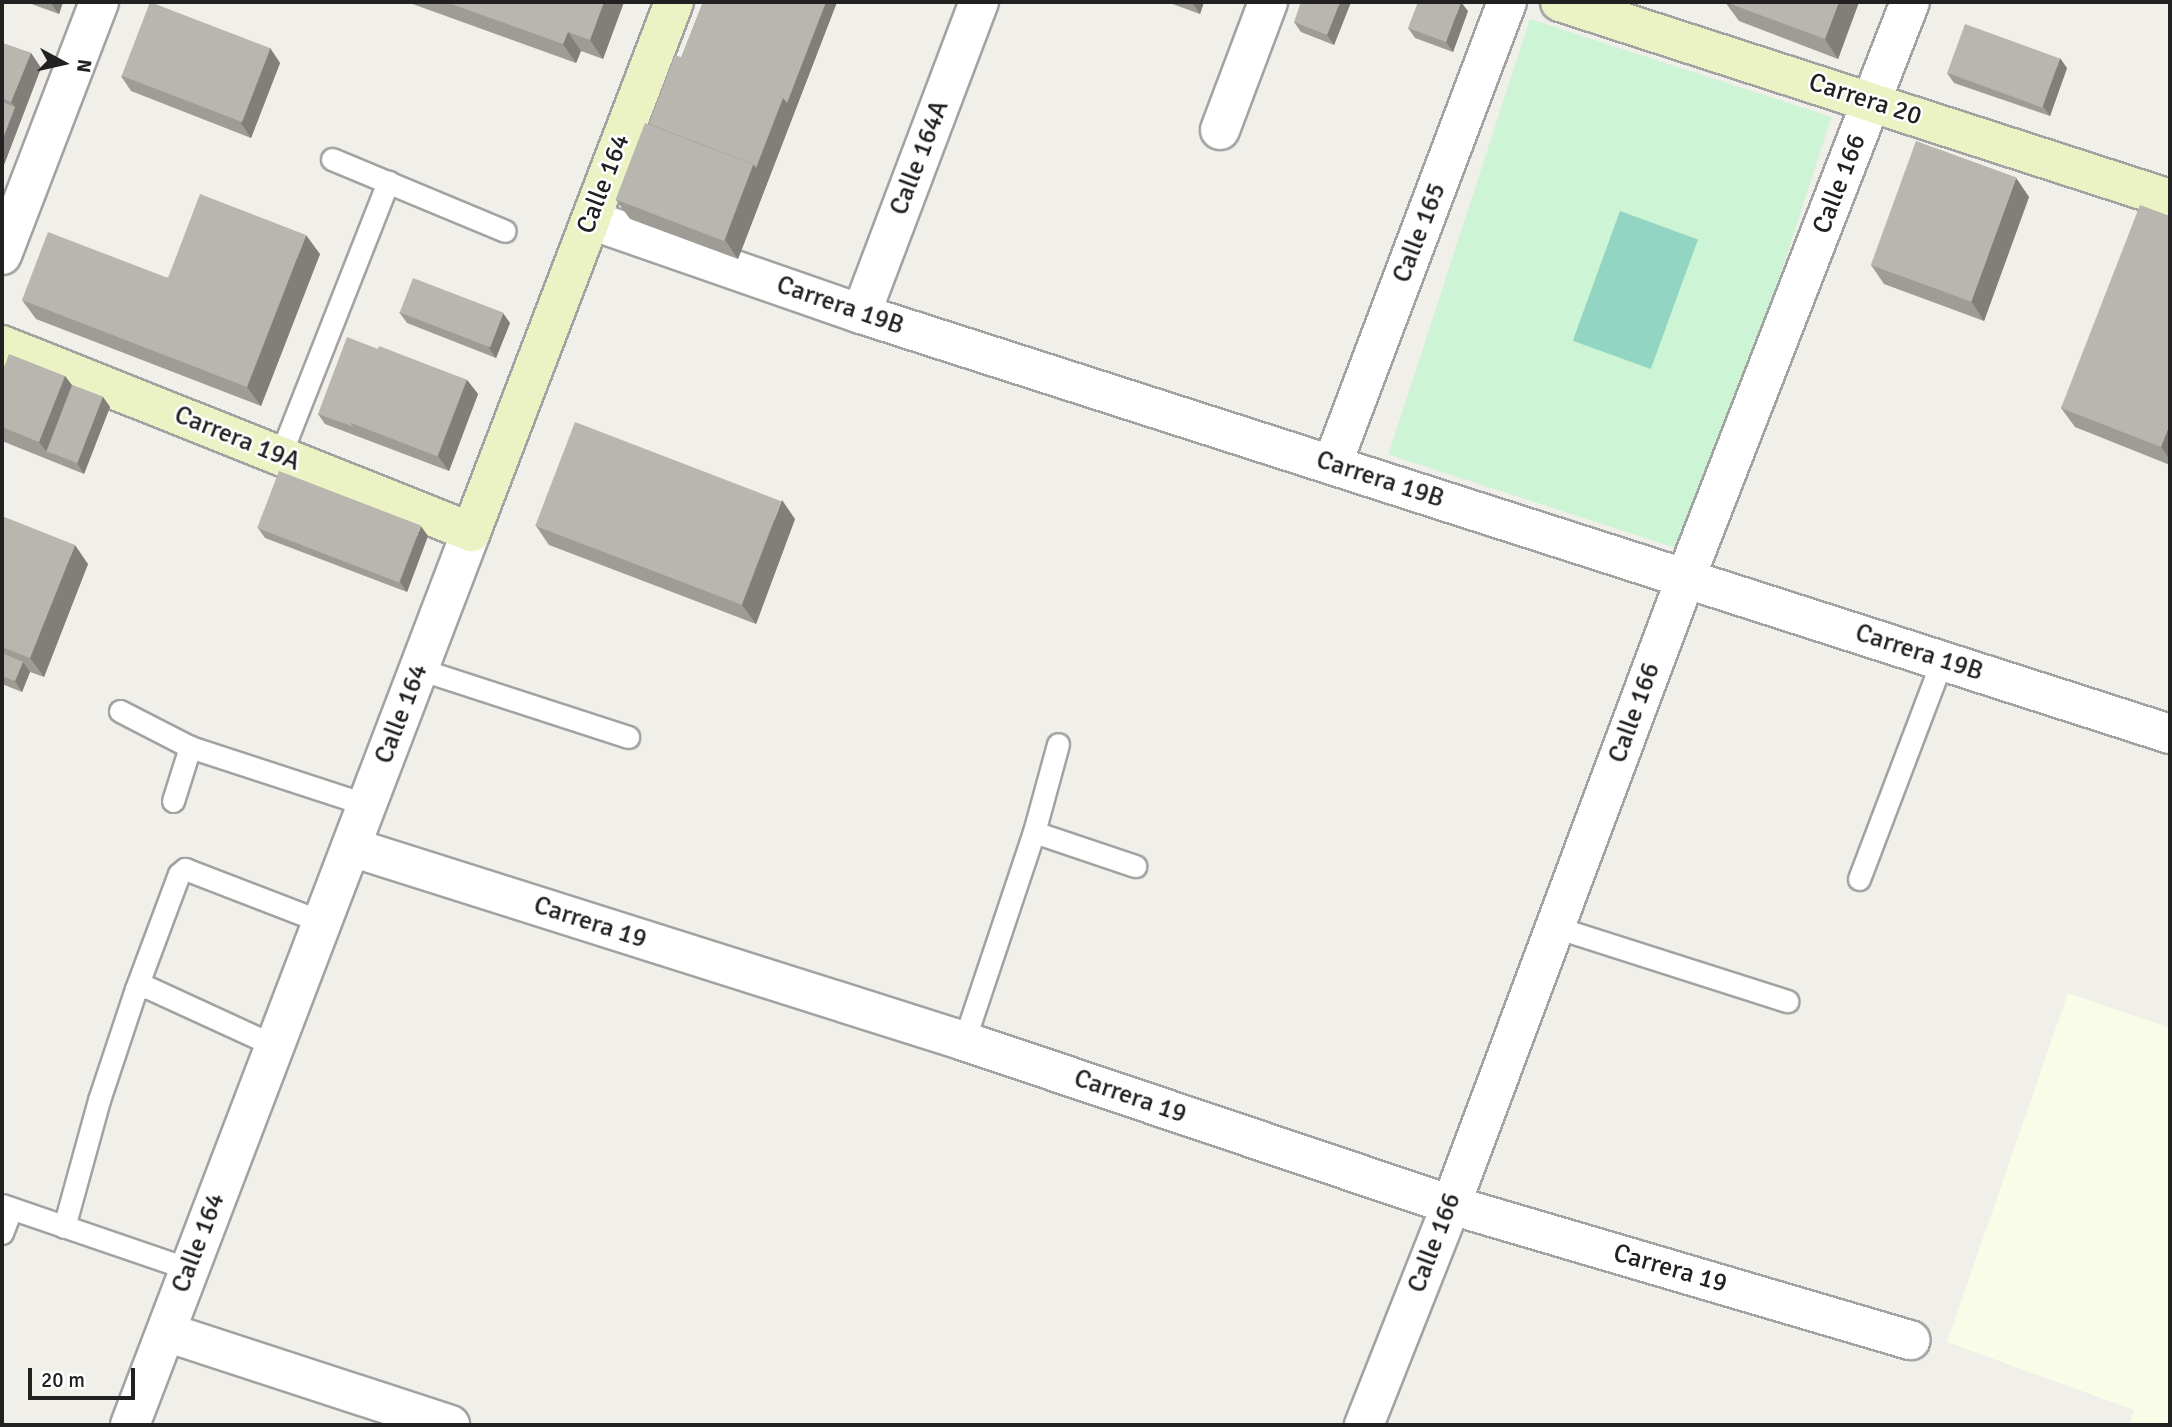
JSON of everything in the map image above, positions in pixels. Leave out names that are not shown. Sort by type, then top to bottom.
[{"type":"main road","name":"Calle 164","points":[[471,532],[674,2]]},
{"type":"main road","name":"Carrera 20","points":[[1560,2],[2170,199]]},
{"type":"main road","name":"Carrera 19A","points":[[2,345],[471,532]]},
{"type":"street","points":[[2,255],[99,2]]},
{"type":"street","name":"Calle 164A","points":[[861,314],[979,2]]},
{"type":"street","points":[[1220,130],[1268,2]]},
{"type":"street","name":"Calle 165","points":[[1332,465],[1507,2]]},
{"type":"street","name":"Calle 166","points":[[1364,1425],[1451,1205],[1686,577],[1910,2]]},
{"type":"street","name":"Carrera 19B","points":[[591,220],[861,314],[2170,734]]},
{"type":"street","name":"Calle 164","points":[[130,1425],[471,532]]},
{"type":"street","name":"Carrera 19","points":[[351,847],[964,1041],[1451,1205],[1911,1339]]},
{"type":"street","points":[[166,1332],[450,1425]]},
{"type":"lane","points":[[332,159],[506,231]]},
{"type":"lane","points":[[280,456],[388,182]]},
{"type":"lane","points":[[1859,880],[1942,660]]},
{"type":"lane","points":[[419,669],[628,737]]},
{"type":"lane","points":[[120,711],[190,747],[367,806]]},
{"type":"lane","points":[[964,1041],[1034,832],[1058,744]]},
{"type":"lane","points":[[173,802],[190,747]]},
{"type":"lane","points":[[1034,832],[1135,866]]},
{"type":"lane","points":[[64,1227],[99,1100],[178,874],[185,869],[322,922]]},
{"type":"lane","points":[[1555,927],[1787,1001]]},
{"type":"lane","points":[[136,989],[147,987],[275,1046]]},
{"type":"lane","points":[[2,1233],[6,1207],[189,1269]]},
{"type":"shaded area","points":[[2068,993],[2170,1028],[2170,1425],[2130,1425],[2134,1410],[1947,1342]]},
{"type":"green space","points":[[1530,19],[1831,117],[1690,553],[1388,455]]},
{"type":"green space","points":[[1620,211],[1698,239],[1651,369],[1573,341]]},
{"type":"building","points":[[150,2],[270,48],[242,122],[122,76]]},
{"type":"building","points":[[446,2],[604,2],[590,40],[568,32],[563,44]]},
{"type":"building","points":[[703,2],[826,2],[787,103],[783,98],[681,58]]},
{"type":"building","points":[[1301,2],[1340,2],[1327,35],[1294,22]]},
{"type":"building","points":[[1418,2],[1461,2],[1446,42],[1408,28]]},
{"type":"building","points":[[1725,2],[1839,2],[1825,39]]},
{"type":"building","points":[[1965,24],[2060,59],[2042,107],[1947,73]]},
{"type":"building","points":[[2,43],[31,53],[11,102],[2,98]]},
{"type":"building","points":[[675,55],[783,98],[756,168],[753,164],[649,124]]},
{"type":"building","points":[[2,102],[15,107],[2,141]]},
{"type":"building","points":[[645,123],[753,165],[724,241],[616,200]]},
{"type":"building","points":[[1916,141],[2017,178],[1971,302],[1871,265]]},
{"type":"building","points":[[200,194],[306,235],[247,387],[22,300],[48,232],[168,278]]},
{"type":"building","points":[[2140,205],[2170,216],[2170,424],[2161,447],[2061,408]]},
{"type":"building","points":[[413,278],[504,313],[490,347],[400,313]]},
{"type":"building","points":[[347,337],[378,349],[350,423],[354,427],[318,414]]},
{"type":"building","points":[[379,346],[467,380],[437,456],[350,423]]},
{"type":"building","points":[[9,354],[65,376],[39,442],[2,427],[2,373]]},
{"type":"building","points":[[72,385],[103,397],[77,463],[47,451]]},
{"type":"building","points":[[575,422],[781,501],[742,605],[535,526]]},
{"type":"building","points":[[279,471],[421,525],[399,582],[257,528]]},
{"type":"building","points":[[2,516],[75,545],[30,658],[2,647]]},
{"type":"building","points":[[2,653],[23,662],[15,681],[2,676]]}]
